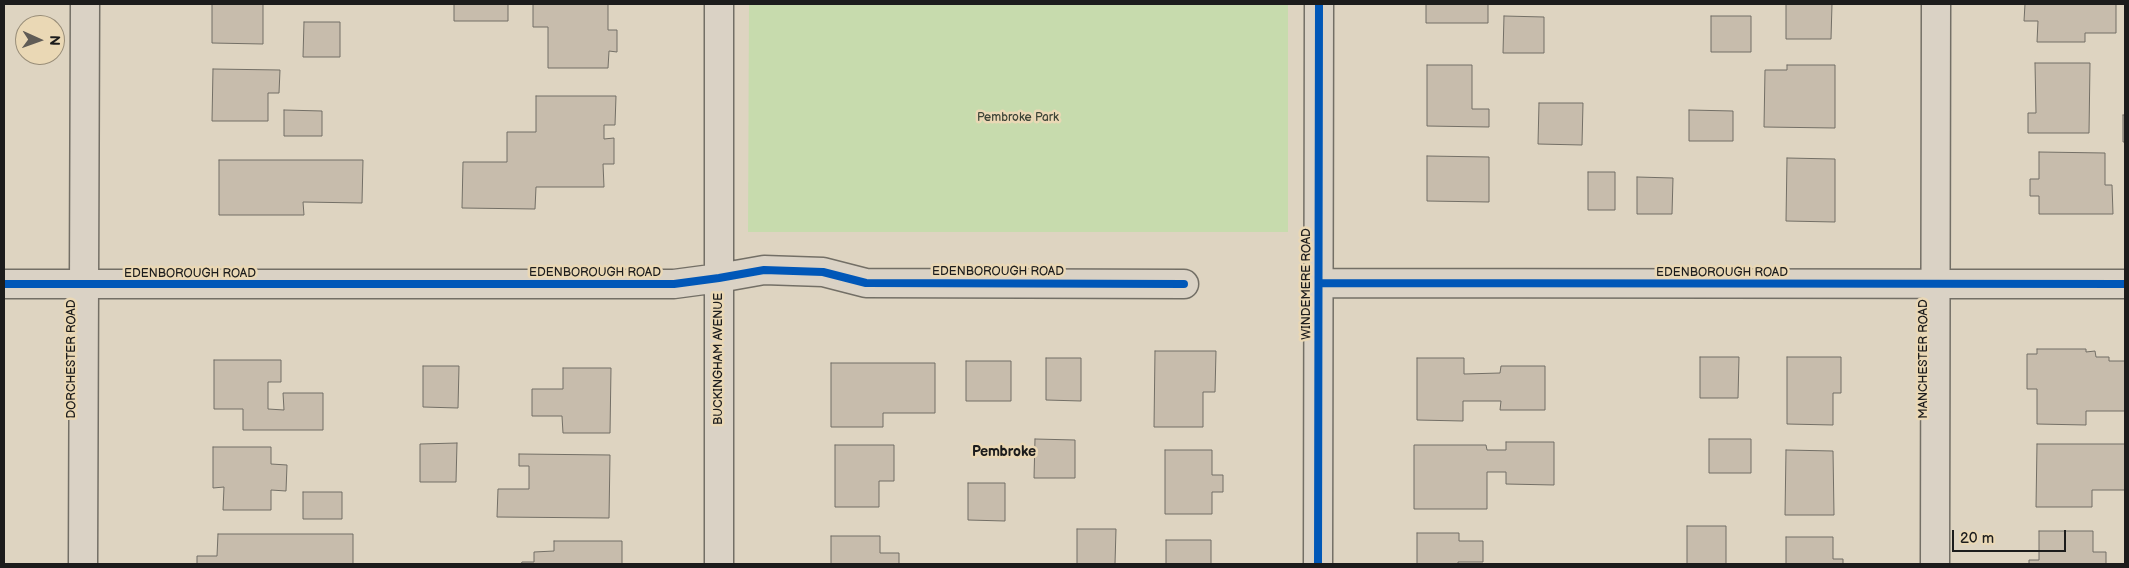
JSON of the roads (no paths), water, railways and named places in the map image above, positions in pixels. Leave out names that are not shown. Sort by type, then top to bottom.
[{"type":"street","name":"DORCHESTER ROAD","points":[[83,564],[85,4]]},
{"type":"street","name":"BUCKINGHAM AVENUE","points":[[719,4],[719,564]]},
{"type":"street","name":"WINDEMERE ROAD","points":[[1318,564],[1319,4]]},
{"type":"street","name":"MANCHESTER ROAD","points":[[1935,564],[1936,4]]},
{"type":"street","name":"EDENBOROUGH ROAD","points":[[4,284],[674,284],[764,270],[823,272],[866,282],[1184,284]]},
{"type":"street","name":"EDENBOROUGH ROAD","points":[[1319,283],[2125,284]]},
{"type":"district","name":"Pembroke","points":[[1004,452]]},
{"type":"park label","name":"Pembroke Park","points":[[1018,118]]}]
